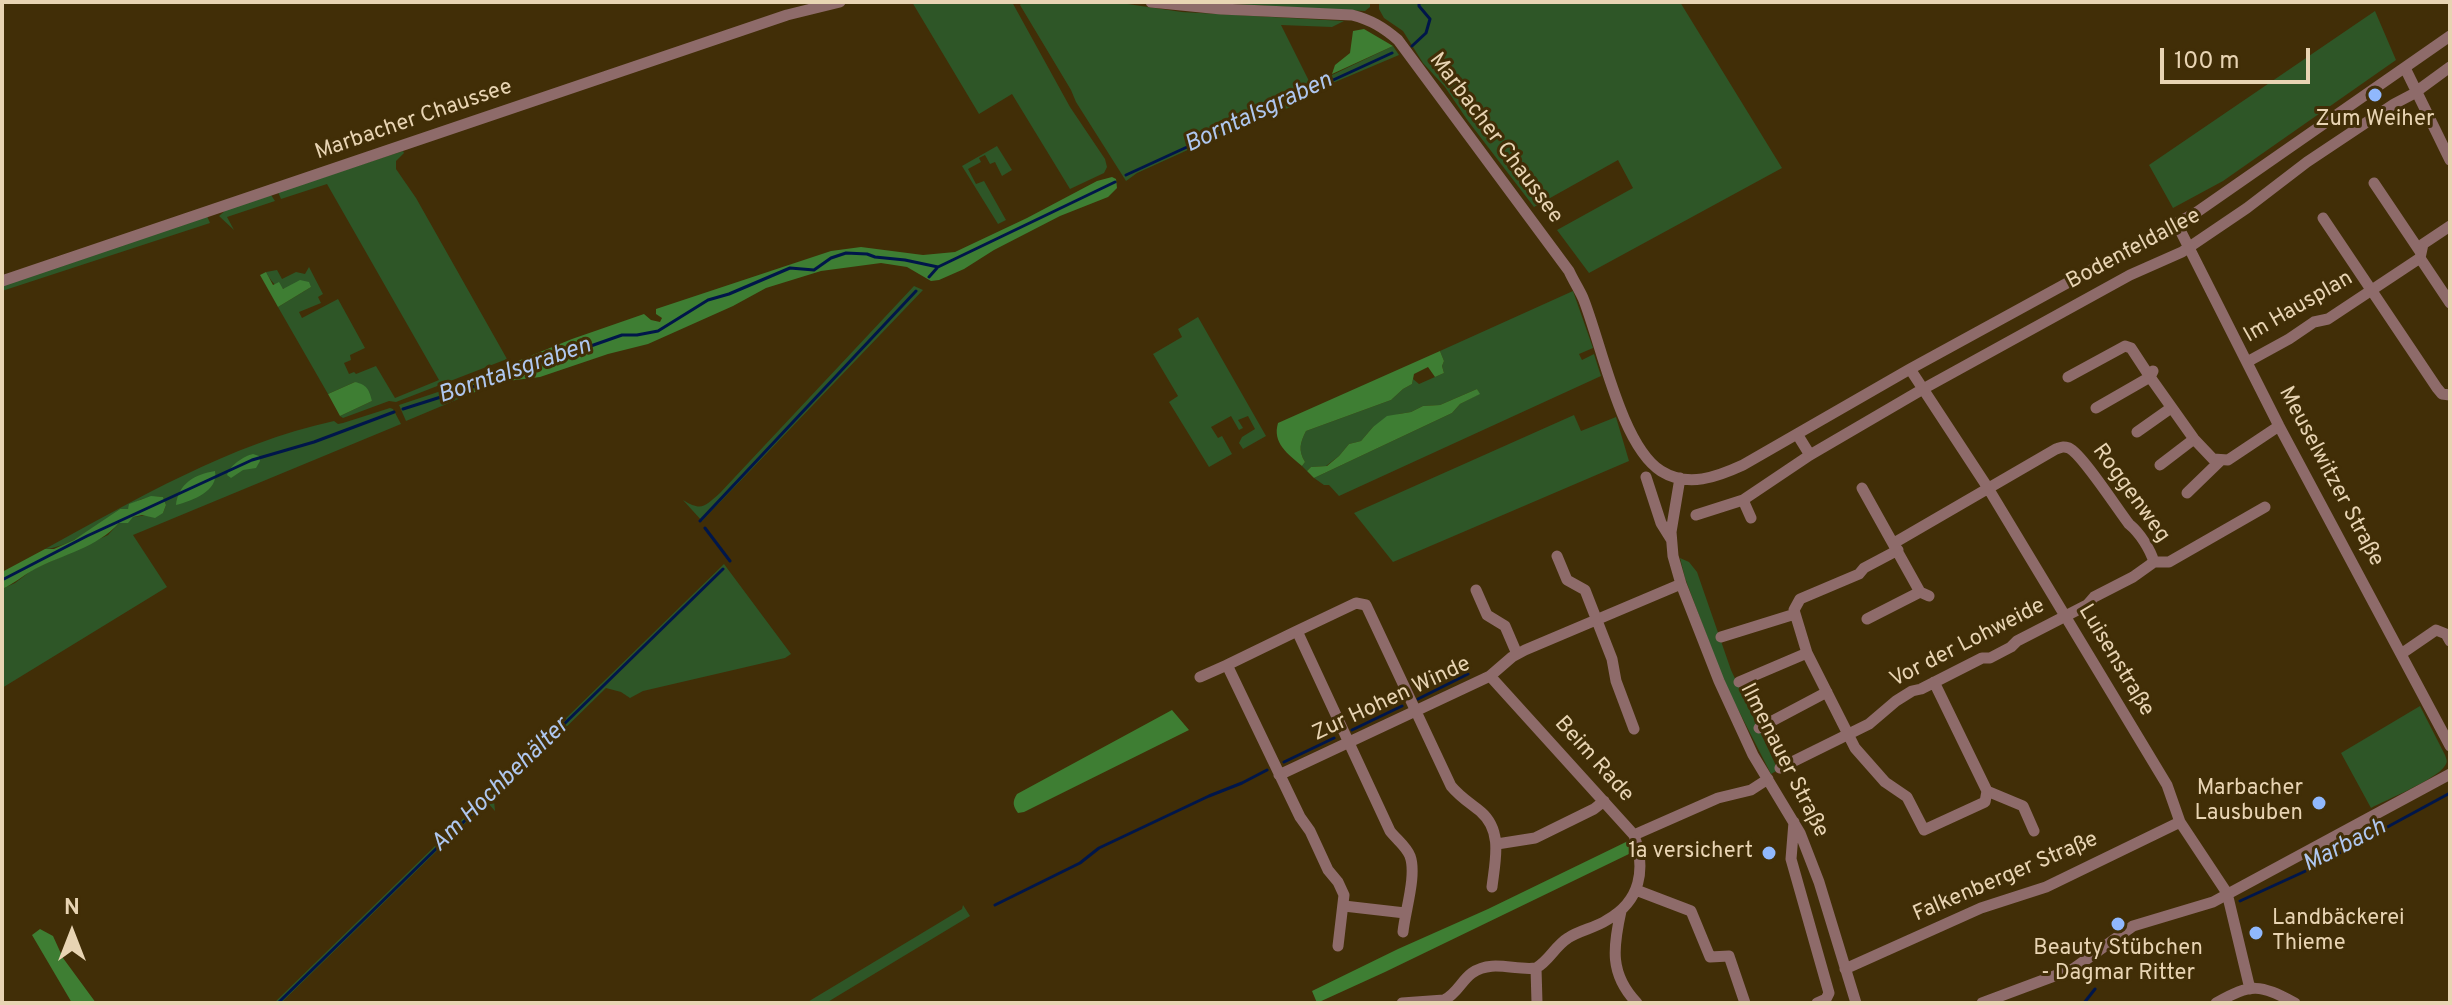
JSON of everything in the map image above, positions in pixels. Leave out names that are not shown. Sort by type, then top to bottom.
[{"type":"street","name":"Marbacher Chaussee","points":[[2,281],[787,15],[840,2]]},
{"type":"street","name":"Marbacher Chaussee","points":[[1151,2],[1221,9],[1352,15],[1370,20],[1398,40],[1569,271],[1582,297],[1635,440],[1661,471],[1680,478]]},
{"type":"street","name":"Bodenfeldallee","points":[[1680,478],[1693,480],[1718,476],[1743,465],[1910,369],[2177,224],[2450,36]]},
{"type":"street","name":"Bodenfeldallee","points":[[1696,515],[1743,500],[1810,455],[1923,389],[2130,275],[2188,248],[2307,162],[2450,67]]},
{"type":"street","points":[[2405,68],[2450,160]]},
{"type":"street","points":[[2294,144],[2307,162]]},
{"type":"street","points":[[2374,183],[2450,303]]},
{"type":"street","name":"Im Hausplan","points":[[2323,218],[2437,388],[2442,394],[2450,395]]},
{"type":"street","name":"Meuselwitzer Straße","points":[[2177,224],[2279,426],[2450,746]]},
{"type":"street","name":"Im Hausplan","points":[[2247,362],[2314,322],[2328,319],[2420,256],[2423,244],[2450,226]]},
{"type":"street","name":"Bodenfeldallee","points":[[2046,294],[2057,315]]},
{"type":"street","points":[[2068,377],[2128,346],[2152,374],[2171,408],[2194,439],[2211,458],[2220,461],[2228,460],[2279,426]]},
{"type":"street","name":"Luisenstraße","points":[[1910,369],[1988,488],[2167,785],[2180,822],[2227,893],[2250,989]]},
{"type":"street","points":[[2096,408],[2152,374]]},
{"type":"street","points":[[2137,432],[2171,408]]},
{"type":"street","points":[[1797,434],[1810,455]]},
{"type":"street","points":[[2160,465],[2194,439]]},
{"type":"street","name":"Roggenweg","points":[[1988,488],[2056,449],[2068,448],[2091,471],[2135,529],[2154,562]]},
{"type":"street","points":[[2187,493],[2220,461]]},
{"type":"street","name":"Ilmenauer Straße","points":[[1646,477],[1661,523],[1671,539]]},
{"type":"street","name":"Ilmenauer Straße","points":[[1680,478],[1671,539],[1681,584],[1719,681],[1753,755],[1794,822],[1819,882],[1856,1003]]},
{"type":"street","points":[[1862,488],[1924,594],[1867,619]]},
{"type":"street","points":[[1934,682],[1987,791],[1985,802],[1924,830],[1907,797],[1885,782],[1860,756],[1807,653],[1794,607],[1800,599],[1859,574],[1896,546],[1988,488]]},
{"type":"street","points":[[1743,500],[1751,518]]},
{"type":"street","name":"Vor der Lohweide","points":[[1780,768],[1869,724],[1906,694],[1982,658],[1990,658],[2087,605],[2094,597],[2154,562],[2169,562],[2265,507]]},
{"type":"street","points":[[1557,556],[1567,580],[1585,590],[1612,659],[1616,681],[1634,729]]},
{"type":"street","name":"Zur Hohen Winde","points":[[1279,775],[1490,676],[1517,654],[1681,584]]},
{"type":"street","points":[[1476,590],[1487,615],[1505,626],[1517,654]]},
{"type":"street","points":[[1200,677],[1356,603],[1366,605],[1451,786],[1486,818],[1497,844],[1492,887]]},
{"type":"street","points":[[1721,637],[1795,614]]},
{"type":"street","points":[[2401,654],[2436,630],[2449,637]]},
{"type":"street","points":[[1297,631],[1390,831],[1411,858],[1412,876],[1403,932]]},
{"type":"street","points":[[1739,682],[1807,653]]},
{"type":"street","points":[[1227,665],[1300,817],[1341,888],[1344,906],[1338,946]]},
{"type":"street","name":"Beim Rade","points":[[1490,676],[1634,835],[1718,798],[1751,790],[1768,779]]},
{"type":"street","points":[[1759,728],[1827,692]]},
{"type":"street","points":[[1982,1003],[2073,969],[2133,926],[2207,905],[2450,774]]},
{"type":"street","points":[[1987,791],[2023,806],[2034,831]]},
{"type":"street","points":[[1497,844],[1535,838],[1604,801]]},
{"type":"street","points":[[1794,822],[1791,859],[1829,993],[1826,999],[1817,1003]]},
{"type":"street","name":"Falkenberger Straße","points":[[1845,969],[1981,908],[2046,887],[2180,822]]},
{"type":"street","points":[[1402,1003],[1445,1002],[1471,973],[1481,968],[1493,965],[1536,968],[1568,938],[1607,921],[1621,911],[1636,890],[1641,865],[1634,835]]},
{"type":"street","points":[[1636,890],[1691,911],[1710,957],[1729,956],[1745,1003]]},
{"type":"street","points":[[1344,906],[1405,913]]},
{"type":"street","points":[[1621,911],[1615,936],[1615,962],[1624,988],[1637,1003]]},
{"type":"street","points":[[1536,968],[1537,1003]]},
{"type":"street","points":[[2216,1003],[2239,991],[2258,988],[2272,991],[2295,1003]]},
{"type":"green space","points":[[912,2],[1012,2],[1070,107],[1105,159],[1107,167],[1104,173],[1070,189],[1012,94],[979,114]]},
{"type":"green space","points":[[1022,2],[1114,2],[1182,12],[1344,21],[1332,27],[1281,25],[1311,85],[1393,46],[1399,55],[1328,85],[1292,107],[1267,114],[1137,173],[1126,181],[1076,102],[1020,5]]},
{"type":"green space","points":[[1193,2],[1370,2],[1370,7],[1365,11]]},
{"type":"green space","points":[[1379,2],[1680,2],[1782,168],[1589,273],[1557,230],[1633,188],[1618,160],[1534,207],[1445,87],[1423,63],[1403,31],[1384,18]]},
{"type":"green space","points":[[2375,11],[2396,60],[2223,181],[2173,208],[2149,165]]},
{"type":"green space","points":[[1364,29],[1393,46],[1332,74],[1335,65],[1350,53],[1353,31]]},
{"type":"green space","points":[[997,146],[1012,170],[1002,176],[995,162],[990,164],[985,155],[979,158],[981,162],[968,169],[976,184],[984,181],[1006,220],[998,224],[962,166]]},
{"type":"green space","points":[[403,151],[396,161],[396,169],[416,198],[507,359],[396,402],[389,401],[343,418],[340,416],[372,401],[355,382],[328,394],[278,307],[311,287],[284,289],[275,284],[266,272],[277,270],[282,279],[296,272],[305,274],[309,267],[323,294],[318,297],[321,303],[299,312],[302,318],[338,299],[365,348],[350,355],[351,360],[344,363],[349,374],[376,366],[395,398],[439,380],[327,184],[281,199],[278,192]]},
{"type":"green space","points":[[1112,177],[1116,179],[1117,188],[1108,197],[1060,216],[939,280],[931,281],[907,267],[881,263],[821,271],[766,288],[648,344],[540,377],[499,382],[468,395],[457,396],[454,393],[459,385],[572,339],[644,314],[660,322],[662,318],[656,314],[656,309],[831,251],[861,247],[923,255],[955,252],[1097,181]]},
{"type":"green space","points":[[271,195],[275,201],[227,217],[234,230],[219,216],[226,210]]},
{"type":"green space","points":[[207,216],[210,223],[2,291],[2,285]]},
{"type":"green space","points":[[266,272],[273,285],[279,282],[283,289],[300,280],[309,282],[311,287],[278,307],[260,275]]},
{"type":"green space","points":[[914,286],[923,290],[702,521],[683,500],[703,506],[720,493]]},
{"type":"green space","points":[[1573,291],[1593,348],[1579,354],[1582,360],[1594,354],[1601,376],[1339,496],[1329,485],[1314,478],[1452,413],[1460,404],[1479,394],[1477,389],[1440,405],[1423,406],[1399,414],[1373,427],[1361,441],[1349,444],[1326,466],[1311,467],[1307,471],[1302,466],[1305,462],[1301,446],[1306,431],[1391,400],[1412,384],[1413,379],[1419,384],[1444,373],[1440,351]]},
{"type":"green space","points":[[1198,317],[1266,436],[1243,449],[1239,443],[1242,437],[1255,429],[1248,416],[1238,420],[1243,428],[1239,430],[1231,416],[1211,427],[1218,438],[1222,436],[1232,454],[1209,467],[1169,402],[1178,396],[1153,354],[1182,337],[1178,329]]},
{"type":"green space","points":[[1440,351],[1444,373],[1435,377],[1428,367],[1414,374],[1412,384],[1391,400],[1306,431],[1301,446],[1305,462],[1302,466],[1279,442],[1278,423]]},
{"type":"green space","points":[[355,382],[367,388],[372,401],[340,416],[328,394]]},
{"type":"green space","points":[[459,385],[454,389],[455,394],[468,395],[406,421],[399,405]]},
{"type":"green space","points":[[1477,389],[1480,394],[1460,404],[1452,413],[1314,478],[1307,471],[1311,467],[1327,466],[1349,444],[1361,441],[1387,416],[1411,412],[1423,406],[1440,405]]},
{"type":"green space","points":[[390,408],[401,424],[133,535],[167,587],[2,688],[2,589],[32,570],[108,535],[119,523],[133,517],[163,513],[166,505],[163,497],[140,500],[128,509],[120,509],[75,539],[45,549],[149,493],[221,458],[295,431],[334,421],[343,423]]},
{"type":"green space","points":[[1574,415],[1581,431],[1616,417],[1629,461],[1393,562],[1354,513]]},
{"type":"green space","points":[[253,454],[259,456],[256,468],[243,470],[231,478],[227,475],[238,462]]},
{"type":"green space","points":[[215,471],[209,489],[196,498],[176,505],[180,491],[189,481]]},
{"type":"green space","points":[[151,496],[163,497],[166,505],[163,513],[155,518],[142,515],[133,517],[128,523],[119,523],[101,538],[35,569],[2,589],[2,572],[45,549],[54,549],[74,540],[120,509],[128,509],[129,504]]},
{"type":"green space","points":[[1680,558],[1689,562],[1697,572],[1731,670],[1778,770],[1771,774],[1724,682]]},
{"type":"green space","points":[[724,564],[791,654],[785,658],[643,691],[630,698],[606,688],[500,792],[494,801],[495,811],[487,802],[281,1003],[274,1003]]},
{"type":"green space","points":[[2420,706],[2445,755],[2446,764],[2431,777],[2371,808],[2341,753]]},
{"type":"green space","points":[[1172,710],[1189,730],[1024,812],[1016,811],[1014,802],[1017,794]]},
{"type":"green space","points":[[1628,841],[1631,853],[1317,1003],[1312,991]]},
{"type":"green space","points":[[963,905],[970,916],[826,1003],[806,1003],[962,909]]},
{"type":"green space","points":[[40,929],[53,936],[63,958],[96,1003],[72,1003],[32,935]]},
{"type":"waterway","name":"Borntalsgraben","points":[[1412,46],[1426,33],[1430,19],[1419,2]]},
{"type":"waterway","name":"Borntalsgraben","points":[[1126,175],[1392,53]]},
{"type":"waterway","name":"Borntalsgraben","points":[[403,409],[523,371],[567,349],[585,348],[622,335],[658,331],[708,300],[790,268],[814,270],[831,258],[846,253],[938,267],[1115,182]]},
{"type":"waterway","name":"Am Hochbehälter","points":[[929,277],[937,268]]},
{"type":"waterway","name":"Am Hochbehälter","points":[[700,521],[916,291]]},
{"type":"waterway","name":"Borntalsgraben","points":[[2,580],[87,536],[252,460],[314,442],[394,412]]},
{"type":"waterway","name":"Am Hochbehälter","points":[[705,528],[730,561]]},
{"type":"waterway","name":"Am Hochbehälter","points":[[278,1003],[723,569]]},
{"type":"waterway","points":[[1418,699],[1468,674]]},
{"type":"waterway","points":[[1352,730],[1402,706]]},
{"type":"waterway","points":[[1284,762],[1334,738]]},
{"type":"waterway","points":[[995,905],[1080,863],[1099,848],[1267,770]]},
{"type":"waterway","name":"Marbach","points":[[2240,901],[2310,869],[2450,793]]},
{"type":"waterway","name":"Marbach","points":[[2084,1003],[2095,989]]},
{"type":"place","name":"Zum Weiher","points":[[2375,95]]},
{"type":"place","name":"Marbacher Lausbuben","points":[[2319,803]]},
{"type":"place","name":"1a versichert","points":[[1769,853]]},
{"type":"place","name":"Beauty Stübchen - Dagmar Ritter","points":[[2118,924]]},
{"type":"place","name":"Landbäckerei Thieme","points":[[2256,933]]}]
